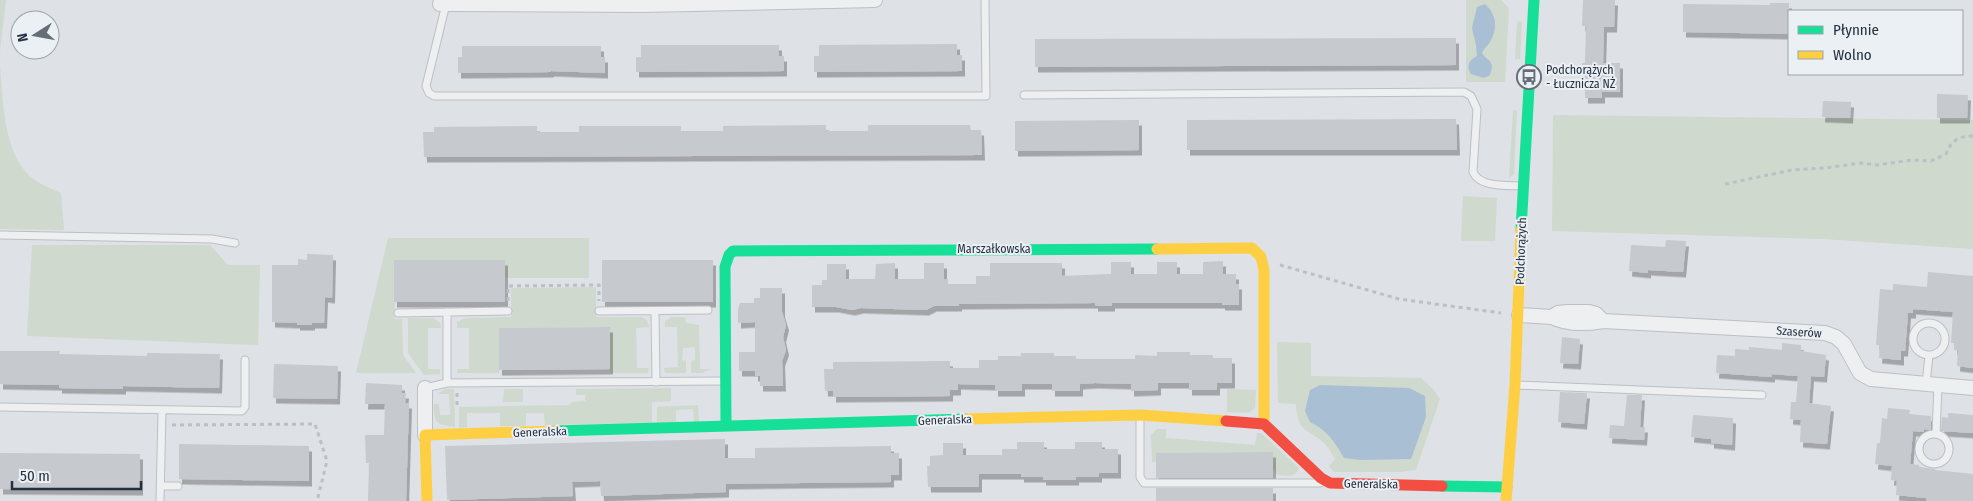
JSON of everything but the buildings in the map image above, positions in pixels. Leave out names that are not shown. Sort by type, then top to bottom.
[{"type":"street","points":[[443,4],[643,5],[875,0]]},
{"type":"street","name":"Podchorążych","points":[[1506,501],[1519,315],[1523,186],[1534,0]]},
{"type":"street","name":"Marszałkowska","points":[[726,426],[725,267],[729,254],[733,251],[1252,248],[1264,260]]},
{"type":"street","points":[[1264,260],[1264,424]]},
{"type":"street","name":"Szaserów","points":[[1519,315],[1552,317],[1558,313],[1589,312],[1596,314],[1603,321],[1825,333],[1836,337],[1844,344],[1860,373],[1871,379],[1973,388]]},
{"type":"street","points":[[425,388],[427,501]]},
{"type":"street","name":"Generalska","points":[[425,435],[1140,415],[1264,424],[1321,478],[1330,483],[1507,487]]},
{"type":"lane","points":[[443,4],[426,86],[429,93],[434,96],[986,96],[985,0]]},
{"type":"lane","points":[[1024,95],[1464,92],[1471,96],[1477,109],[1475,177],[1484,182],[1523,186]]},
{"type":"lane","points":[[0,235],[212,239],[235,243]]},
{"type":"lane","points":[[599,311],[708,310]]},
{"type":"lane","points":[[398,313],[508,311]]},
{"type":"lane","points":[[655,311],[656,382]]},
{"type":"lane","points":[[447,312],[447,383]]},
{"type":"lane","points":[[1927,323],[1938,326],[1945,339],[1938,352],[1928,355],[1918,351],[1913,342],[1913,336],[1918,327],[1927,323]]},
{"type":"lane","points":[[1928,355],[1936,434]]},
{"type":"lane","points":[[0,407],[242,411],[245,408],[245,360]]},
{"type":"lane","points":[[425,388],[447,383],[726,381]]},
{"type":"lane","points":[[1515,385],[1762,395]]},
{"type":"lane","points":[[160,501],[162,411]]},
{"type":"lane","points":[[1140,415],[1140,477],[1144,482],[1330,483]]},
{"type":"lane","points":[[1936,434],[1945,439],[1949,448],[1947,458],[1943,462],[1929,464],[1921,457],[1920,443],[1927,436],[1936,434]]},
{"type":"lane","points":[[161,486],[178,486]]},
{"type":"path","points":[[1725,184],[1792,170],[1861,164],[1877,165],[1912,160],[1931,161],[1946,154],[1954,140],[1964,136],[1973,136]]},
{"type":"path","points":[[1264,260],[1399,299],[1519,315]]},
{"type":"path","points":[[508,311],[508,286],[599,285],[599,311]]},
{"type":"path","points":[[162,430],[170,425],[315,424],[327,461],[317,501]]},
{"type":"shaded area","points":[[0,0],[6,0],[0,51]]},
{"type":"shaded area","points":[[1466,0],[1501,0],[1509,8],[1505,82],[1466,82]]},
{"type":"shaded area","points":[[1519,21],[1522,22],[1520,59],[1515,59],[1517,23]]},
{"type":"shaded area","points":[[0,65],[4,112],[11,144],[17,159],[25,171],[36,181],[61,193],[64,230],[0,229]]},
{"type":"shaded area","points":[[1513,110],[1517,111],[1514,174],[1509,178]]},
{"type":"shaded area","points":[[1553,115],[1973,120],[1973,249],[1823,239],[1552,231]]},
{"type":"shaded area","points":[[1463,196],[1497,198],[1495,241],[1461,241]]},
{"type":"shaded area","points":[[388,238],[589,238],[589,278],[505,278],[505,260],[394,260],[395,319],[402,319],[403,355],[416,373],[356,373]]},
{"type":"shaded area","points":[[32,245],[210,245],[228,265],[260,265],[258,345],[27,336]]},
{"type":"shaded area","points":[[596,287],[596,317],[641,317],[647,320],[649,327],[636,328],[637,368],[649,368],[648,373],[610,373],[610,327],[500,328],[499,373],[457,373],[457,369],[469,369],[469,328],[457,328],[457,322],[466,318],[511,317],[511,288]]},
{"type":"shaded area","points":[[672,317],[685,317],[686,323],[699,325],[700,369],[711,369],[702,373],[691,373],[691,361],[695,360],[695,347],[683,348],[682,360],[686,361],[686,373],[665,373],[664,368],[678,367],[677,327],[665,327],[665,321]]},
{"type":"shaded area","points":[[408,318],[434,318],[440,323],[441,328],[428,328],[428,369],[440,369],[440,374],[424,375],[408,353]]},
{"type":"shaded area","points":[[1277,342],[1311,343],[1311,376],[1421,378],[1433,389],[1440,399],[1416,470],[1399,472],[1334,472],[1329,466],[1335,459],[1329,448],[1302,427],[1299,422],[1296,404],[1278,403]]},
{"type":"shaded area","points":[[671,388],[671,401],[652,402],[652,423],[545,425],[544,413],[526,413],[526,426],[500,426],[500,413],[467,413],[467,427],[459,428],[459,407],[569,405],[572,402],[585,401],[585,395],[576,395],[576,389]]},
{"type":"shaded area","points":[[445,389],[454,389],[455,427],[440,424],[436,419],[434,404],[439,404],[440,415],[450,415],[449,394],[438,394]]},
{"type":"shaded area","points":[[504,389],[523,389],[523,402],[503,402]]},
{"type":"shaded area","points":[[1227,389],[1256,390],[1255,408],[1248,413],[1227,412]]},
{"type":"shaded area","points":[[698,405],[699,422],[694,422],[693,409],[676,410],[676,423],[657,423],[657,407]]},
{"type":"shaded area","points":[[1157,429],[1166,429],[1166,438],[1255,445],[1257,433],[1261,433],[1299,468],[1293,475],[1277,475],[1273,468],[1273,452],[1156,453],[1156,462],[1152,462],[1151,435]]},
{"type":"water","points":[[1485,4],[1494,16],[1495,30],[1482,53],[1492,64],[1490,75],[1484,78],[1471,74],[1469,66],[1470,61],[1477,56],[1472,28],[1477,7]]},
{"type":"water","points":[[1320,385],[1409,388],[1425,396],[1426,417],[1411,459],[1361,460],[1344,458],[1330,437],[1310,422],[1305,411],[1310,390]]},
{"type":"traffic: fast","points":[[1521,230],[1534,0]]},
{"type":"traffic: fast","points":[[726,426],[725,267],[729,255],[733,251],[1157,249]]},
{"type":"traffic: fast","points":[[554,431],[966,419]]},
{"type":"traffic: fast","points":[[1442,486],[1507,487]]},
{"type":"traffic: slow","points":[[1506,501],[1515,385],[1521,230]]},
{"type":"traffic: slow","points":[[1157,249],[1252,248],[1261,257],[1264,270],[1264,424]]},
{"type":"traffic: slow","points":[[966,419],[1140,415],[1226,421]]},
{"type":"traffic: slow","points":[[427,501],[425,435],[554,431]]},
{"type":"traffic: jam","points":[[1226,421],[1264,424],[1321,478],[1330,483],[1442,486]]},
{"type":"place","name":"Podchorążych - Łucznicza NŻ","points":[[1529,77]]}]
